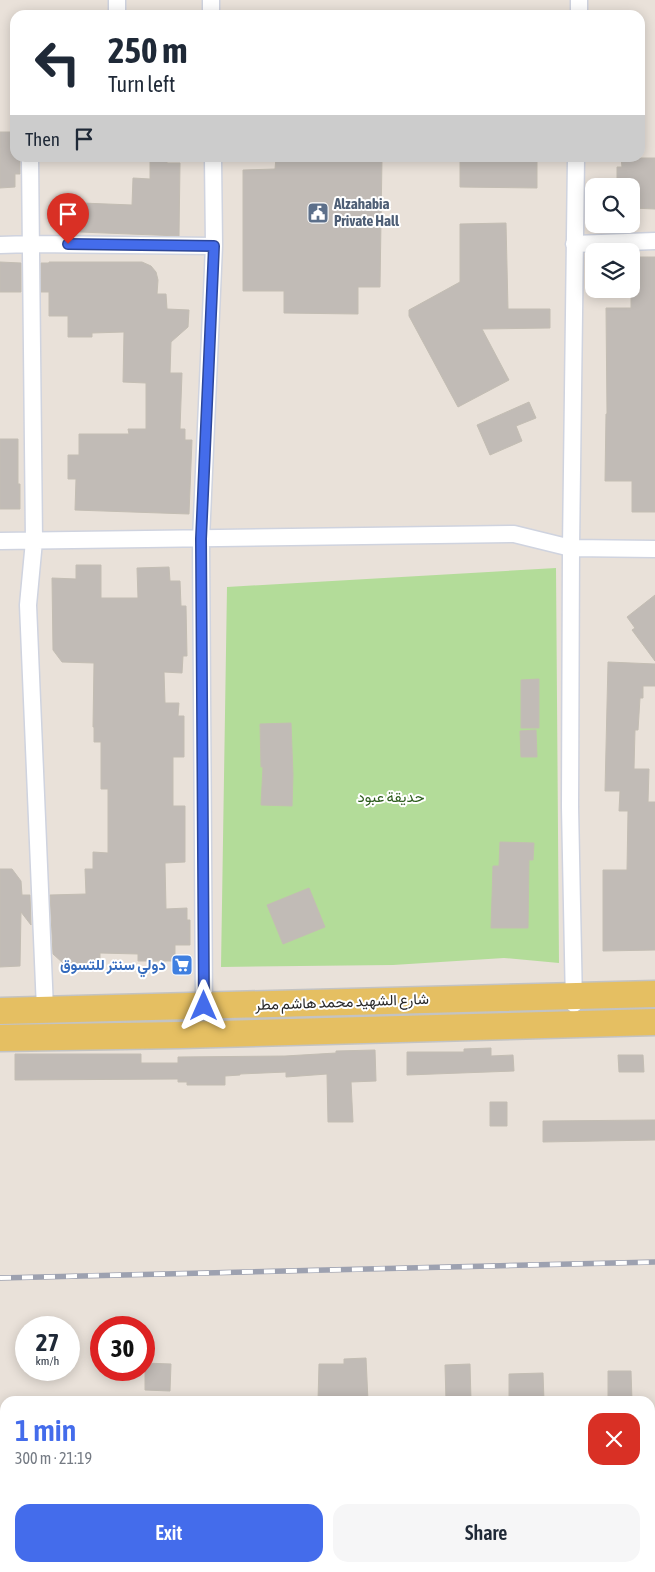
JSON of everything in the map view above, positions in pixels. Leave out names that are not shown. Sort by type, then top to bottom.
[{"type":"main road","name":"شارع الشهيد محمد هاشم مطر","points":[[0,1011],[655,994]]},
{"type":"main road","name":"شارع الشهيد محمد هاشم مطر","points":[[0,1038],[655,1022]]},
{"type":"street","points":[[30,162],[34,542],[28,605],[45,1009]]},
{"type":"street","points":[[204,1006],[201,539],[214,246],[213,162]]},
{"type":"street","points":[[574,1024],[570,808],[576,162]]},
{"type":"street","points":[[574,244],[655,241]]},
{"type":"street","points":[[0,245],[214,246]]},
{"type":"street","points":[[0,541],[514,534],[571,548],[655,548]]},
{"type":"green space","name":"حديقة عبود","points":[[556,568],[559,963],[504,958],[393,965],[221,967],[227,587]]},
{"type":"building","points":[[0,132],[10,132],[10,162],[20,162],[20,174],[15,174],[15,187],[0,188]]},
{"type":"building","points":[[645,158],[655,158],[655,209],[640,208],[640,178],[617,178],[617,167],[622,167],[621,162],[645,162]]},
{"type":"building","points":[[150,162],[180,163],[179,236],[56,231],[57,202],[132,205],[133,178],[150,179]]},
{"type":"building","points":[[276,162],[382,162],[380,287],[358,287],[358,314],[284,313],[284,291],[243,291],[243,170],[275,169]]},
{"type":"building","points":[[460,162],[537,162],[537,188],[460,187]]},
{"type":"building","points":[[506,223],[508,309],[550,309],[550,328],[482,329],[509,380],[458,407],[409,316],[409,310],[460,282],[460,224]]},
{"type":"building","points":[[640,257],[655,257],[655,512],[632,512],[632,481],[605,481],[607,414],[606,308],[631,308],[631,298],[640,298]]},
{"type":"building","points":[[0,262],[21,263],[21,292],[0,292]]},
{"type":"building","points":[[142,262],[151,266],[156,272],[158,280],[157,294],[166,294],[167,309],[189,310],[188,327],[171,342],[170,373],[182,373],[180,429],[185,429],[185,440],[192,440],[189,514],[75,510],[76,479],[68,479],[68,455],[79,455],[79,434],[129,434],[128,429],[146,429],[146,383],[123,382],[124,332],[92,333],[92,337],[68,337],[68,316],[49,316],[49,292],[41,292],[41,263]]},
{"type":"building","points":[[529,402],[536,418],[516,426],[522,441],[490,455],[477,425]]},
{"type":"building","points":[[0,439],[18,439],[20,509],[0,509]]},
{"type":"building","points":[[76,565],[101,565],[101,598],[138,598],[137,568],[169,567],[170,581],[180,581],[181,606],[186,606],[187,656],[183,656],[182,673],[164,672],[165,703],[179,703],[178,716],[184,716],[184,757],[173,757],[173,806],[185,806],[185,862],[165,863],[166,909],[187,908],[187,920],[190,920],[190,945],[175,945],[175,961],[138,961],[138,954],[100,953],[100,963],[63,963],[53,954],[50,895],[86,894],[85,869],[93,869],[93,852],[108,853],[108,789],[101,789],[101,742],[94,742],[94,663],[62,662],[53,650],[52,578],[76,579]]},
{"type":"building","points":[[655,595],[655,661],[632,630],[635,628],[627,617]]},
{"type":"building","points":[[608,662],[655,664],[655,686],[643,686],[643,698],[640,698],[638,730],[635,730],[634,769],[649,769],[648,802],[655,802],[655,950],[603,951],[603,870],[627,870],[628,811],[619,811],[620,791],[605,791]]},
{"type":"building","points":[[539,679],[539,728],[521,728],[521,680]]},
{"type":"building","points":[[291,723],[292,806],[261,805],[263,767],[261,767],[260,724]]},
{"type":"building","points":[[536,730],[537,757],[521,757],[520,731]]},
{"type":"building","points":[[500,842],[534,843],[533,860],[529,860],[528,928],[491,928],[493,866],[499,866]]},
{"type":"building","points":[[0,869],[12,869],[21,881],[22,895],[30,895],[31,925],[21,912],[20,966],[0,967]]},
{"type":"building","points":[[309,888],[325,927],[283,944],[267,905]]},
{"type":"building","points":[[491,1048],[491,1056],[513,1055],[514,1071],[407,1075],[407,1052],[464,1052],[464,1049]]},
{"type":"building","points":[[375,1050],[376,1081],[351,1082],[353,1122],[328,1122],[327,1074],[286,1077],[286,1072],[240,1074],[225,1076],[225,1085],[187,1085],[187,1082],[178,1082],[178,1079],[15,1080],[15,1054],[141,1054],[141,1063],[178,1063],[178,1057],[285,1056],[336,1053],[336,1051]]},
{"type":"building","points":[[618,1055],[643,1055],[644,1072],[619,1072]]},
{"type":"building","points":[[490,1102],[507,1102],[507,1126],[490,1126]]},
{"type":"building","points":[[655,1120],[655,1140],[543,1142],[543,1121]]},
{"type":"building","points":[[366,1358],[368,1396],[318,1396],[319,1364],[344,1364],[344,1359]]},
{"type":"building","points":[[155,1363],[171,1364],[170,1391],[145,1390],[145,1381],[155,1381]]},
{"type":"building","points":[[470,1364],[471,1396],[446,1396],[445,1365]]},
{"type":"building","points":[[608,1371],[631,1371],[632,1396],[608,1396]]},
{"type":"building","points":[[543,1373],[544,1396],[509,1396],[509,1374]]},
{"type":"railway","points":[[0,1278],[655,1262]]},
{"type":"place","name":"Alzahabia Private Hall","points":[[318,213]]},
{"type":"place","name":"دولي سنتر للتسوق","points":[[182,965]]},
{"type":"route","points":[[68,244],[214,246],[201,539],[204,1006]]}]
